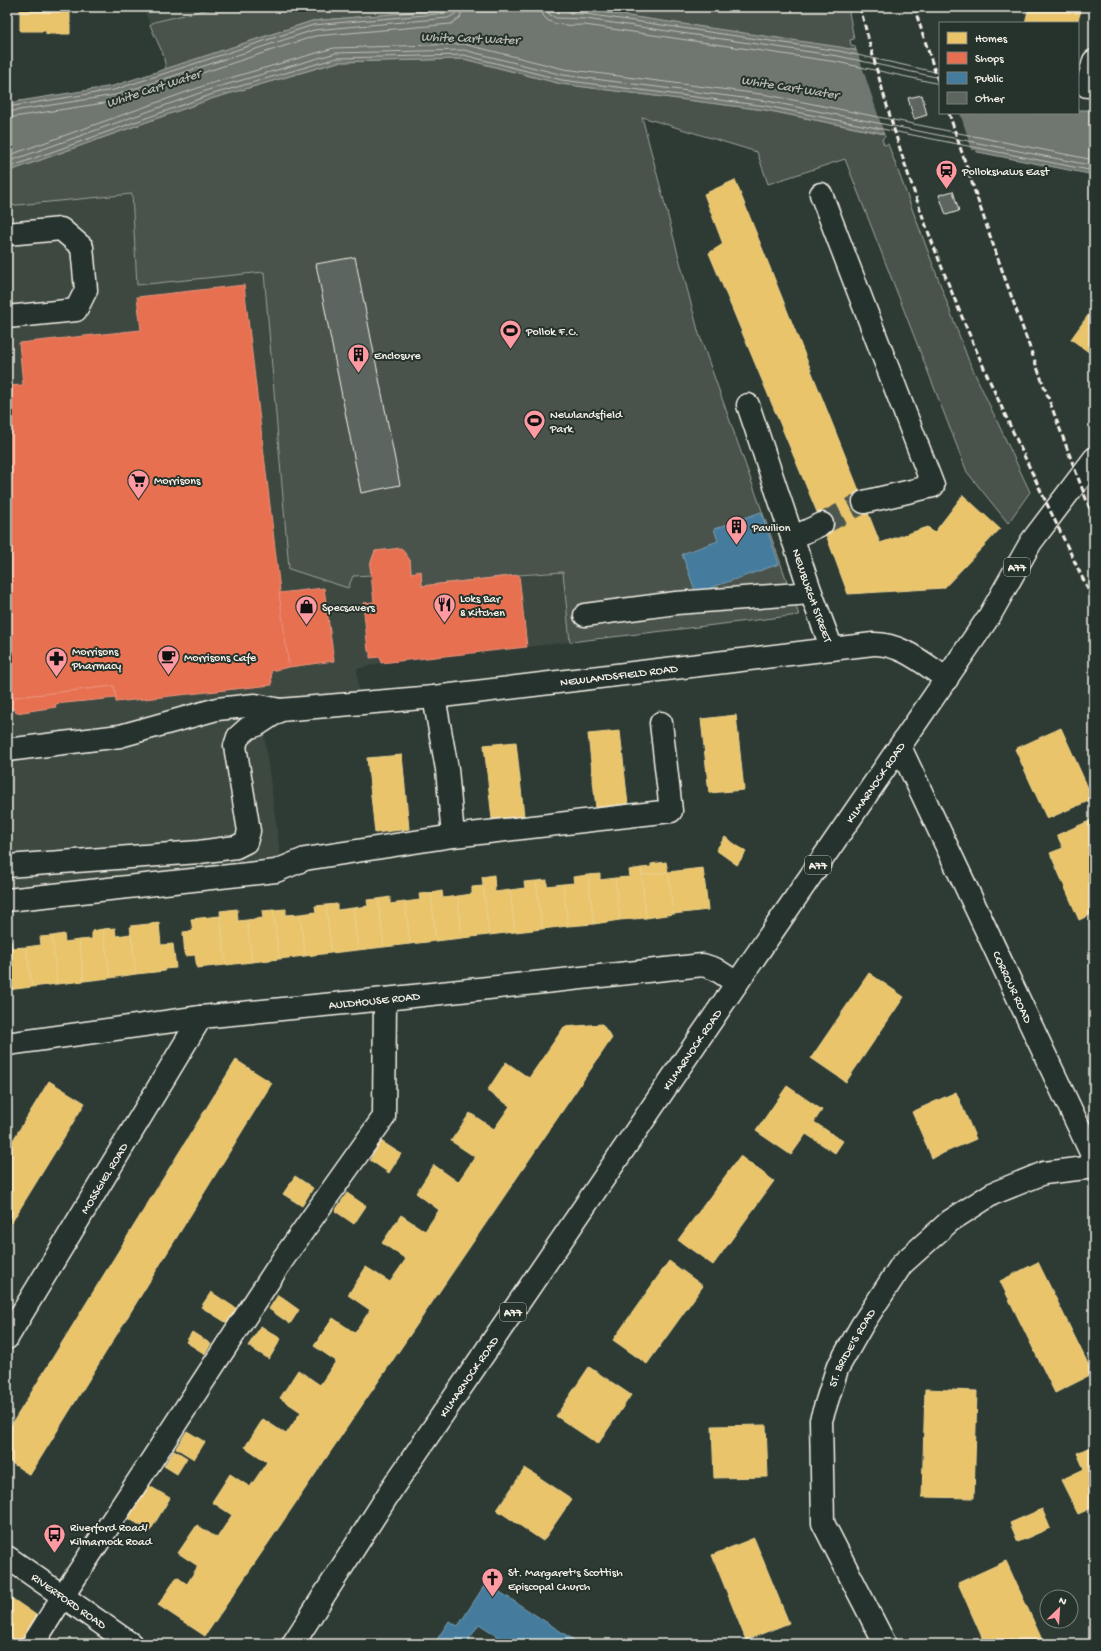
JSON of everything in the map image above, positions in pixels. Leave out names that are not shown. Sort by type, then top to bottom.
[{"type":"street","points":[[1088,86],[1094,60]]},
{"type":"street","points":[[821,194],[933,486],[864,502]]},
{"type":"street","points":[[7,234],[61,229],[82,247],[86,290],[76,310],[7,317]]},
{"type":"street","name":"NEWBURGH STREET","points":[[748,405],[810,593],[832,649]]},
{"type":"street","name":"KILMARNOCK ROAD","points":[[293,1644],[392,1487],[947,679],[990,615],[1031,542],[1094,459]]},
{"type":"street","points":[[792,538],[822,524]]},
{"type":"street","points":[[585,615],[676,603],[810,593]]},
{"type":"street","name":"NEWLANDSFIELD ROAD","points":[[280,710],[434,697],[873,644],[887,645],[905,652],[947,679]]},
{"type":"street","points":[[434,697],[447,769],[453,836]]},
{"type":"street","points":[[7,750],[120,736],[217,709],[255,705],[280,710]]},
{"type":"street","points":[[7,866],[199,852],[236,847],[246,842],[249,831],[235,746],[238,737],[248,728],[257,725],[280,710]]},
{"type":"street","points":[[7,900],[276,871],[305,859],[453,836],[671,811],[661,723]]},
{"type":"street","name":"CORROUR ROAD","points":[[900,747],[931,816],[1094,1159]]},
{"type":"street","name":"AULDHOUSE ROAD","points":[[7,1044],[201,1017],[703,965],[716,969],[737,983]]},
{"type":"street","points":[[34,1644],[63,1596],[283,1259],[384,1117],[385,999]]},
{"type":"street","name":"MOSSGIEL ROAD","points":[[7,1338],[201,1017]]},
{"type":"street","name":"ST. BRIDE'S ROAD","points":[[885,1644],[823,1523],[821,1420],[837,1369],[862,1325],[902,1264],[950,1221],[992,1194],[1044,1173],[1094,1167]]},
{"type":"street","name":"RIVERFORD ROAD","points":[[7,1557],[131,1644]]},
{"type":"shaded area","points":[[143,7],[218,7],[154,22],[150,25]]},
{"type":"shaded area","points":[[218,7],[470,7],[312,21],[166,69],[163,54],[150,25],[154,22]]},
{"type":"shaded area","points":[[515,7],[848,7],[854,39],[850,40],[851,45],[855,46],[856,50],[587,10]]},
{"type":"shaded area","name":"Newlandsfield Park","points":[[464,59],[561,84],[765,110],[884,134],[885,137],[882,139],[884,145],[888,144],[968,359],[1030,492],[1008,523],[967,472],[845,159],[768,184],[757,152],[642,117],[699,334],[799,615],[570,642],[563,572],[519,575],[422,586],[421,572],[411,573],[410,560],[375,551],[370,565],[371,575],[353,576],[348,588],[289,569],[264,272],[137,285],[132,194],[7,206],[7,172],[214,98],[338,62]]},
{"type":"shaded area","points":[[132,194],[137,285],[264,271],[289,569],[353,576],[370,565],[375,551],[401,548],[421,571],[423,586],[563,572],[570,642],[381,663],[357,669],[359,694],[260,704],[283,876],[7,907],[7,206]]},
{"type":"water","name":"White Cart Water","points":[[470,7],[587,10],[840,47],[939,69],[939,114],[1079,114],[1079,110],[1094,110],[1094,175],[765,110],[561,84],[464,59],[338,62],[214,98],[7,172],[7,103],[113,86],[312,21]]},
{"type":"pier","points":[[856,48],[939,67],[939,114],[960,114],[972,150],[976,150],[977,154],[885,136]]},
{"type":"building: Homes","points":[[20,7],[70,7],[70,34],[46,34],[46,31],[20,31]]},
{"type":"building: Homes","points":[[1029,7],[1050,7],[1080,14],[1077,22],[1025,22]]},
{"type":"building: Homes","points":[[1050,7],[1082,7],[1080,14]]},
{"type":"building: Homes","points":[[735,180],[880,543],[928,527],[934,533],[963,495],[1000,529],[944,588],[848,594],[822,524],[709,253],[723,244],[704,194]]},
{"type":"building: Homes","points":[[1094,307],[1094,356],[1071,339]]},
{"type":"building: Homes","points":[[736,715],[744,790],[709,793],[701,719]]},
{"type":"building: Homes","points":[[1061,728],[1093,799],[1047,819],[1015,749]]},
{"type":"building: Homes","points":[[620,731],[628,805],[596,808],[588,734]]},
{"type":"building: Homes","points":[[516,742],[524,816],[492,819],[484,745]]},
{"type":"building: Homes","points":[[402,755],[409,829],[375,833],[367,758]]},
{"type":"building: Homes","points":[[1094,819],[1094,913],[1079,920],[1050,853],[1063,848],[1057,835]]},
{"type":"building: Homes","points":[[725,837],[746,852],[737,865],[716,850]]},
{"type":"building: Homes","points":[[666,862],[668,872],[642,875],[641,868],[651,867],[651,864]]},
{"type":"building: Homes","points":[[641,868],[646,918],[620,920],[615,878],[630,877],[629,870]]},
{"type":"building: Homes","points":[[703,868],[708,910],[673,914],[668,872]]},
{"type":"building: Homes","points":[[668,872],[673,914],[646,918],[642,875]]},
{"type":"building: Homes","points":[[600,874],[600,880],[615,878],[620,920],[594,924],[588,875]]},
{"type":"building: Homes","points":[[494,875],[495,892],[510,890],[515,932],[489,935],[482,877]]},
{"type":"building: Homes","points":[[588,875],[594,924],[568,926],[563,884],[574,883],[573,877]]},
{"type":"building: Homes","points":[[547,880],[547,886],[563,884],[568,926],[542,929],[536,881]]},
{"type":"building: Homes","points":[[536,881],[542,929],[515,932],[510,890],[525,888],[524,882]]},
{"type":"building: Homes","points":[[483,886],[489,935],[462,938],[458,896],[472,894],[472,887]]},
{"type":"building: Homes","points":[[442,891],[443,898],[458,896],[462,938],[436,941],[431,893]]},
{"type":"building: Homes","points":[[431,893],[436,941],[410,944],[405,902],[420,900],[419,894]]},
{"type":"building: Homes","points":[[390,897],[390,904],[405,902],[410,944],[384,947],[378,899]]},
{"type":"building: Homes","points":[[378,899],[384,947],[358,950],[353,908],[368,906],[367,900]]},
{"type":"building: Homes","points":[[337,904],[337,910],[353,908],[358,950],[331,953],[326,905]]},
{"type":"building: Homes","points":[[326,905],[331,953],[305,956],[300,914],[316,912],[315,906]]},
{"type":"building: Homes","points":[[237,909],[238,921],[247,920],[252,962],[226,965],[220,911]]},
{"type":"building: Homes","points":[[286,909],[286,915],[300,914],[305,956],[279,959],[273,910]]},
{"type":"building: Homes","points":[[273,910],[279,959],[252,962],[247,920],[263,918],[262,911]]},
{"type":"building: Homes","points":[[220,916],[226,965],[197,968],[195,955],[185,956],[183,932],[193,931],[191,919]]},
{"type":"building: Homes","points":[[159,923],[161,945],[173,944],[176,968],[164,969],[165,971],[136,974],[130,926]]},
{"type":"building: Homes","points":[[115,928],[116,936],[131,934],[136,974],[110,978],[103,929]]},
{"type":"building: Homes","points":[[103,929],[110,978],[84,981],[79,940],[92,939],[92,931]]},
{"type":"building: Homes","points":[[64,934],[65,942],[79,940],[84,981],[57,984],[52,936]]},
{"type":"building: Homes","points":[[52,936],[57,984],[32,987],[26,947],[41,945],[40,937]]},
{"type":"building: Homes","points":[[7,941],[11,941],[12,948],[26,947],[32,987],[7,990]]},
{"type":"building: Homes","points":[[869,973],[904,997],[846,1082],[811,1058]]},
{"type":"building: Homes","points":[[602,1024],[612,1038],[205,1636],[158,1605],[177,1577],[187,1584],[198,1566],[178,1553],[197,1525],[217,1538],[232,1515],[212,1502],[230,1474],[250,1487],[267,1462],[245,1447],[263,1419],[286,1434],[301,1412],[280,1398],[298,1370],[320,1385],[336,1361],[314,1346],[333,1318],[355,1333],[370,1310],[348,1295],[366,1267],[390,1282],[406,1259],[382,1243],[401,1215],[425,1231],[439,1210],[416,1193],[434,1165],[458,1182],[475,1157],[451,1141],[470,1113],[494,1129],[510,1106],[487,1091],[506,1062],[529,1078],[564,1027]]},
{"type":"building: Homes","points":[[236,1060],[272,1083],[30,1475],[7,1460],[7,1432]]},
{"type":"building: Homes","points":[[49,1081],[85,1103],[7,1230],[7,1150]]},
{"type":"building: Homes","points":[[787,1086],[822,1110],[814,1122],[843,1141],[835,1153],[806,1134],[791,1155],[756,1131]]},
{"type":"building: Homes","points":[[956,1092],[976,1139],[932,1158],[912,1112]]},
{"type":"building: Homes","points":[[381,1141],[401,1154],[389,1173],[370,1160]]},
{"type":"building: Homes","points":[[740,1156],[774,1181],[713,1265],[678,1240]]},
{"type":"building: Homes","points":[[295,1176],[313,1188],[302,1206],[283,1194]]},
{"type":"building: Homes","points":[[347,1193],[366,1206],[354,1224],[335,1211]]},
{"type":"building: Homes","points":[[669,1261],[703,1286],[647,1364],[613,1340]]},
{"type":"building: Homes","points":[[1038,1262],[1093,1374],[1055,1393],[1000,1281]]},
{"type":"building: Homes","points":[[211,1292],[237,1309],[227,1323],[201,1307]]},
{"type":"building: Homes","points":[[278,1295],[299,1310],[290,1324],[269,1309]]},
{"type":"building: Homes","points":[[261,1326],[281,1339],[269,1359],[248,1346]]},
{"type":"building: Homes","points":[[192,1332],[211,1344],[205,1354],[186,1342]]},
{"type":"building: Homes","points":[[589,1367],[631,1395],[598,1444],[556,1416]]},
{"type":"building: Homes","points":[[925,1389],[977,1391],[974,1498],[922,1497]]},
{"type":"building: Homes","points":[[766,1425],[768,1477],[714,1478],[712,1426]]},
{"type":"building: Homes","points":[[187,1431],[205,1442],[194,1459],[176,1448]]},
{"type":"building: Homes","points":[[1094,1445],[1094,1507],[1078,1514],[1061,1480],[1084,1469],[1077,1453]]},
{"type":"building: Homes","points":[[174,1450],[187,1458],[177,1474],[164,1466]]},
{"type":"building: Homes","points":[[525,1468],[572,1499],[543,1541],[497,1510]]},
{"type":"building: Homes","points":[[146,1484],[170,1498],[150,1531],[126,1517]]},
{"type":"building: Homes","points":[[1042,1509],[1050,1528],[1018,1542],[1010,1523]]},
{"type":"building: Homes","points":[[754,1538],[789,1623],[746,1640],[712,1555]]},
{"type":"building: Homes","points":[[1006,1561],[1044,1644],[985,1644],[958,1583]]},
{"type":"building: Homes","points":[[7,1595],[42,1619],[24,1644],[7,1644]]},
{"type":"building: Shops","name":"Morrisons","points":[[244,285],[289,667],[271,671],[272,685],[116,702],[114,686],[7,698],[7,406],[9,406],[7,386],[23,385],[19,343],[141,330],[137,297]]},
{"type":"building: Shops","name":"Loks Bar & Kitchen","points":[[401,548],[410,560],[411,573],[421,571],[422,586],[519,575],[527,647],[381,663],[380,657],[370,658],[363,603],[374,602],[370,565],[375,551]]},
{"type":"building: Shops","name":"Specsavers","points":[[324,588],[334,661],[289,667],[279,593]]},
{"type":"building: Shops","points":[[114,686],[116,698],[55,704],[56,707],[16,713],[15,709],[7,710],[7,698]]},
{"type":"building: Public","name":"Pavilion","points":[[761,512],[779,564],[696,593],[682,554],[718,541],[714,529]]},
{"type":"building: Public","name":"St. Margaret's Scottish Episcopal Church","points":[[486,1583],[580,1644],[503,1644],[505,1641],[479,1624],[466,1644],[434,1644],[449,1621],[458,1626]]},
{"type":"building: Other","points":[[922,95],[927,115],[914,119],[908,98]]},
{"type":"building: Other","points":[[953,191],[959,211],[946,215],[939,195]]},
{"type":"building: Other","name":"Enclosure","points":[[355,257],[400,485],[361,493],[316,264]]},
{"type":"tunnel","points":[[822,524],[864,502]]},
{"type":"railway","points":[[860,7],[894,128],[934,247],[990,382],[1094,602]]},
{"type":"railway","points":[[914,7],[939,84]]},
{"type":"railway","points":[[949,114],[1019,317],[1094,520]]},
{"type":"place","name":"Pollokshaws East","points":[[947,190]]},
{"type":"place","name":"Pollok F.C.","points":[[511,350]]},
{"type":"place","name":"Enclosure","points":[[358,374]]},
{"type":"place","name":"Newlandsfield Park","points":[[534,440]]},
{"type":"place","name":"Morrisons","points":[[138,500]]},
{"type":"place","name":"Pavilion","points":[[737,546]]},
{"type":"place","name":"Loks Bar & Kitchen","points":[[445,624]]},
{"type":"place","name":"Specsavers","points":[[307,626]]},
{"type":"place","name":"Morrisons Cafe","points":[[168,676]]},
{"type":"place","name":"Morrisons Pharmacy","points":[[57,678]]},
{"type":"place","name":"Riverford Road/ Kilmarnock Road","points":[[55,1554]]},
{"type":"place","name":"St. Margaret's Scottish Episcopal Church","points":[[493,1598]]}]
